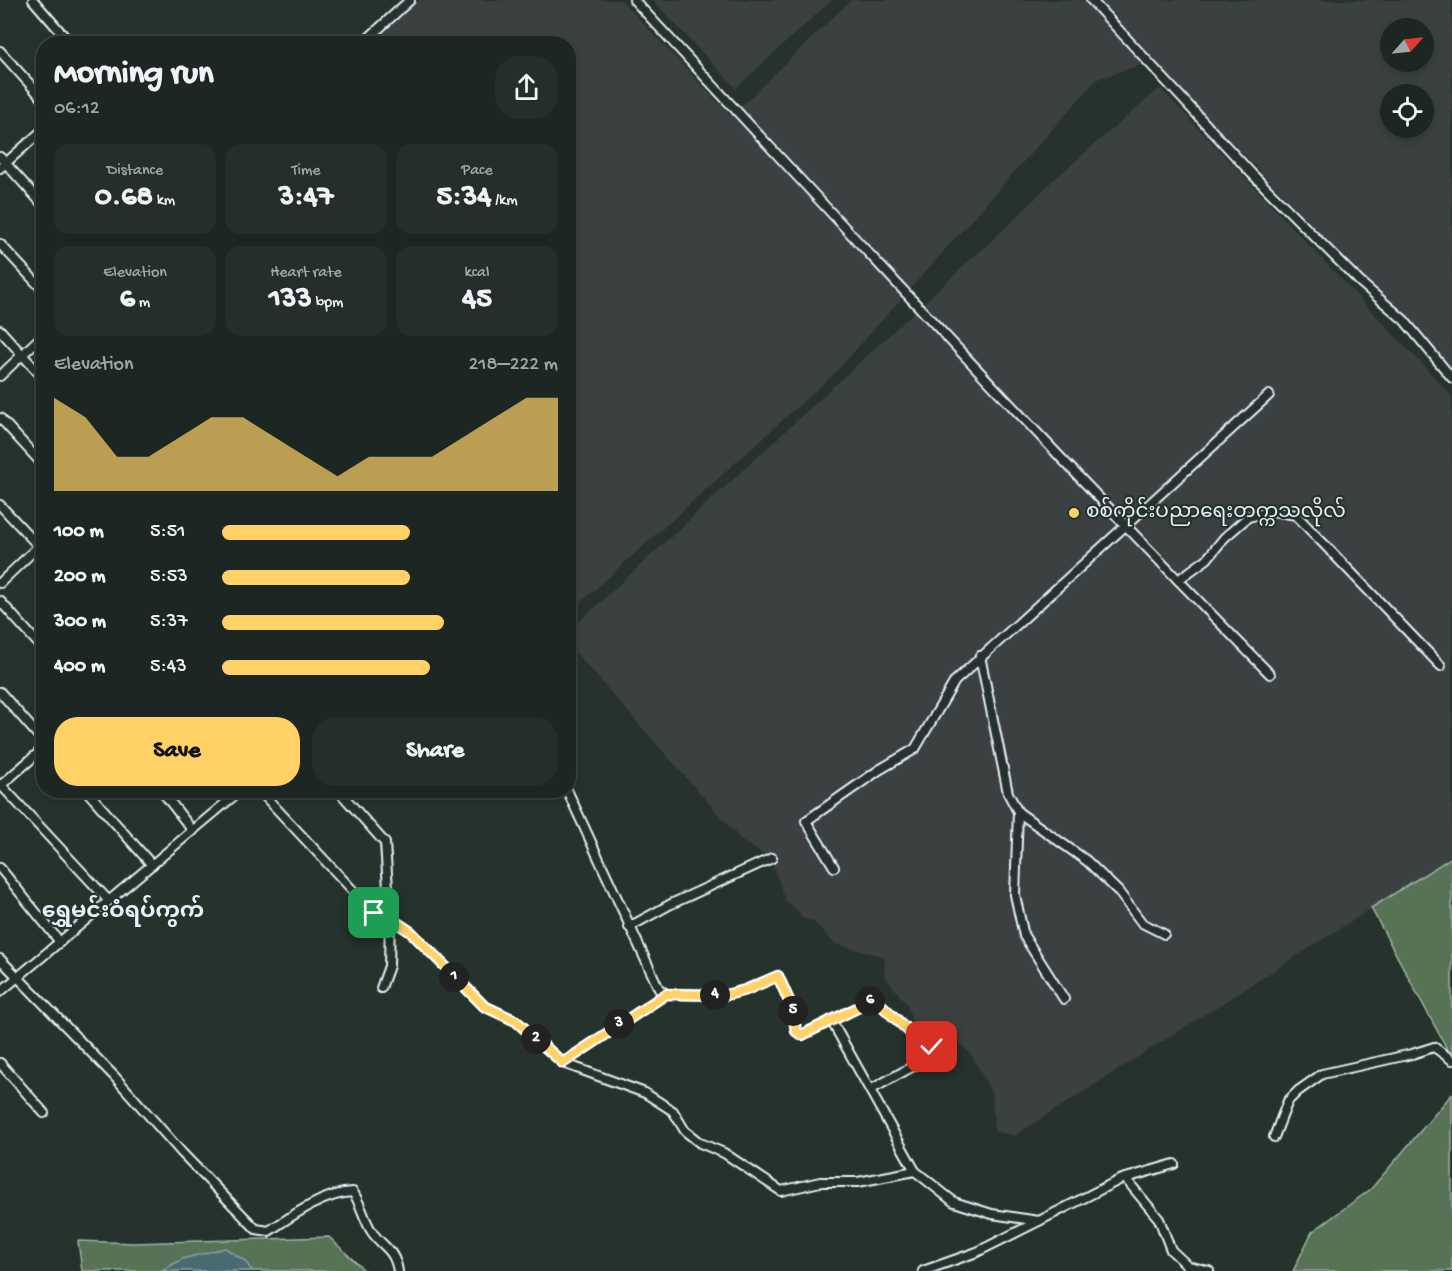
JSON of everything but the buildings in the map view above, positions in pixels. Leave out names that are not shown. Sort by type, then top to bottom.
[{"type":"street","points":[[33,0],[65,36]]},
{"type":"street","points":[[371,36],[410,0]]},
{"type":"street","points":[[634,0],[855,239],[1270,674]]},
{"type":"street","points":[[1091,0],[1252,174],[1360,282],[1404,320],[1452,378]]},
{"type":"street","points":[[0,51],[36,91]]},
{"type":"street","points":[[36,135],[2,163],[36,198]]},
{"type":"street","points":[[0,244],[36,282]]},
{"type":"street","points":[[0,330],[36,370]]},
{"type":"street","points":[[0,376],[36,342]]},
{"type":"street","points":[[834,867],[806,821],[879,770],[915,749],[955,681],[980,656],[1127,526],[1269,395]]},
{"type":"street","points":[[0,418],[36,457]]},
{"type":"street","points":[[0,505],[36,540]]},
{"type":"street","points":[[1178,580],[1207,560],[1224,538],[1248,517],[1273,512],[1296,515],[1441,666]]},
{"type":"street","points":[[0,583],[36,551]]},
{"type":"street","points":[[0,602],[36,641]]},
{"type":"street","points":[[980,656],[1008,794],[1018,812],[1087,861],[1118,891],[1142,923],[1164,934]]},
{"type":"street","points":[[0,692],[36,733]]},
{"type":"street","points":[[36,755],[0,785],[108,901]]},
{"type":"street","points":[[93,798],[152,865]]},
{"type":"street","points":[[166,798],[193,831]]},
{"type":"street","points":[[0,992],[232,798]]},
{"type":"street","points":[[267,798],[374,913],[390,918],[411,932],[484,1006],[516,1021],[563,1063],[575,1070],[645,1093],[673,1111],[685,1131],[700,1143],[724,1153],[781,1191],[820,1182],[858,1182],[915,1171]]},
{"type":"street","points":[[345,798],[385,843],[390,918],[389,966],[381,988]]},
{"type":"street","points":[[571,798],[659,989],[666,994],[726,995],[746,990],[778,976],[793,1010],[796,1031],[802,1035],[875,999],[915,1037],[932,1047],[928,1058],[870,1090]]},
{"type":"street","points":[[1018,812],[1015,896],[1024,936],[1064,999]]},
{"type":"street","points":[[629,927],[671,904],[771,858]]},
{"type":"street","points":[[0,868],[60,942]]},
{"type":"street","points":[[0,959],[115,1077],[182,1153],[256,1229],[269,1231],[304,1209],[341,1192],[353,1192],[372,1232],[387,1245],[397,1261],[398,1271]]},
{"type":"street","points":[[563,1063],[666,994]]},
{"type":"street","points":[[831,1020],[915,1171],[954,1202],[992,1214],[1039,1221]]},
{"type":"street","points":[[1274,1137],[1288,1101],[1322,1074],[1434,1047],[1452,1060]]},
{"type":"street","points":[[0,1063],[44,1113]]},
{"type":"street","points":[[923,1271],[977,1252],[1125,1178],[1174,1164]]},
{"type":"street","points":[[1125,1178],[1159,1219],[1171,1250],[1188,1266],[1209,1271]]},
{"type":"shaded area","points":[[419,0],[621,0],[731,116],[851,0],[1452,0],[1452,369],[1153,61],[1097,79],[836,372],[576,607],[576,36],[381,36]]},
{"type":"shaded area","points":[[652,0],[832,0],[736,88]]},
{"type":"shaded area","name":"စစ်ကိုင်းပညာရေးတက္ကသလိုလ်","points":[[1160,88],[1452,396],[1452,857],[1014,1136],[994,1131],[992,1094],[971,1054],[945,1028],[914,1032],[907,1004],[884,975],[885,957],[835,944],[814,922],[802,918],[798,911],[785,900],[771,858],[743,842],[576,653],[576,625],[1018,216],[1051,182]]},
{"type":"green space","points":[[1452,857],[1452,1058],[1371,908]]},
{"type":"green space","points":[[1452,1094],[1452,1271],[1293,1271],[1312,1232],[1371,1189]]},
{"type":"green space","points":[[329,1237],[365,1271],[82,1271],[78,1241],[134,1243]]},
{"type":"water","points":[[225,1248],[245,1261],[252,1271],[162,1271],[182,1259]]},
{"type":"place","name":"စစ်ကိုင်းပညာရေးတက္ကသလိုလ်","points":[[1074,513]]},
{"type":"district","name":"ရွှေမင်းဝံရပ်ကွက်","points":[[123,913]]},
{"type":"route","points":[[374,913],[390,918],[411,932],[484,1006],[516,1021],[563,1063],[666,994],[726,995],[746,990],[778,976],[793,1010],[796,1031],[802,1035],[875,999],[915,1037],[932,1047]]}]
